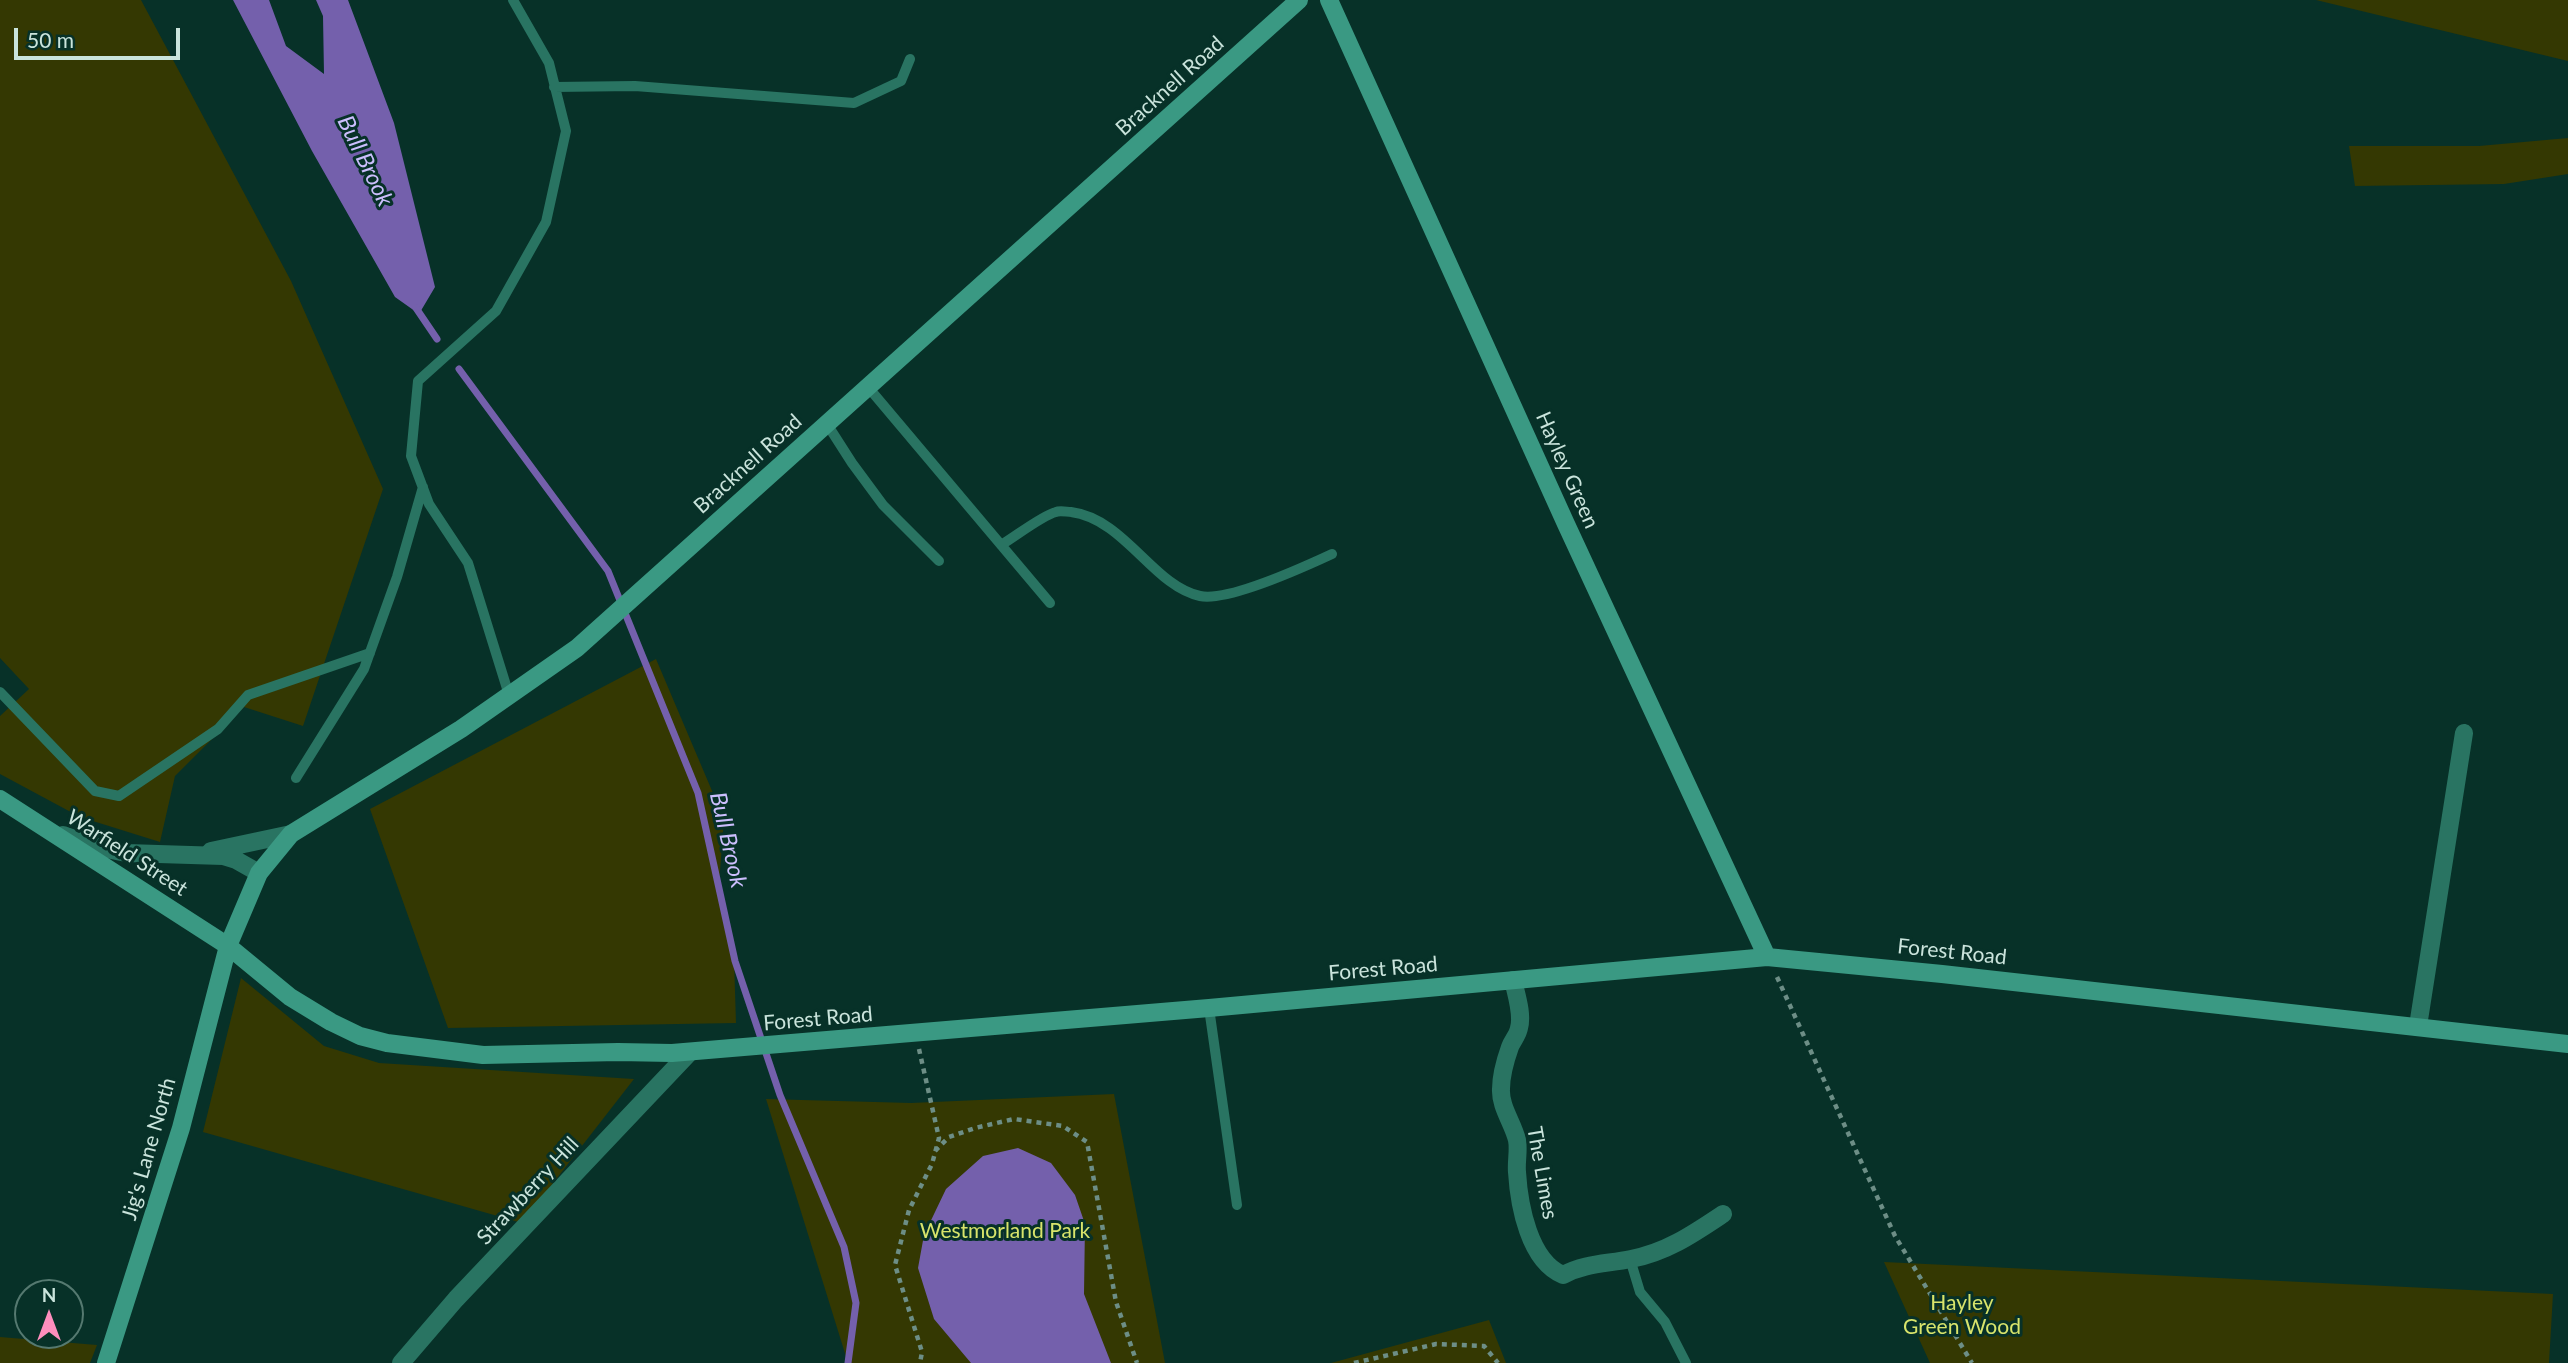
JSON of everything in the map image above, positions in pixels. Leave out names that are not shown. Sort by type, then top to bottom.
[{"type":"main road","name":"Bracknell Road","points":[[228,946],[259,873],[291,834],[461,730],[577,648],[1299,0]]},
{"type":"main road","name":"Hayley Green","points":[[1329,0],[1566,524],[1767,957]]},
{"type":"main road","name":"Warfield Street","points":[[0,799],[228,946]]},
{"type":"main road","name":"Forest Road","points":[[228,946],[300,1003],[360,1036],[387,1043],[483,1055],[690,1052],[748,1048],[1767,957],[1956,975],[2568,1044]]},
{"type":"main road","name":"Jig's Lane North","points":[[106,1363],[181,1128],[228,946]]},
{"type":"street","points":[[2418,1026],[2464,733]]},
{"type":"street","points":[[53,831],[97,847],[126,853],[194,855],[236,860],[259,873]]},
{"type":"street","points":[[194,855],[291,834]]},
{"type":"street","name":"The Limes","points":[[1513,980],[1520,1027],[1502,1071],[1500,1093],[1518,1141],[1516,1170],[1519,1201],[1533,1242],[1550,1270],[1563,1275],[1577,1267],[1630,1259],[1680,1243],[1723,1214]]},
{"type":"street","name":"Strawberry Hill","points":[[401,1363],[456,1299],[690,1052]]},
{"type":"lane","points":[[509,695],[468,563],[429,503],[411,456],[418,381],[496,311],[546,222],[565,131],[549,64],[513,0]]},
{"type":"lane","points":[[554,87],[635,86],[853,103],[901,81],[910,59]]},
{"type":"lane","points":[[868,387],[1050,603]]},
{"type":"lane","points":[[827,424],[883,505],[939,561]]},
{"type":"lane","points":[[296,778],[364,669],[397,577],[423,487]]},
{"type":"lane","points":[[1001,545],[1056,511],[1083,514],[1100,520],[1175,584],[1199,596],[1243,590],[1332,554]]},
{"type":"lane","points":[[0,692],[95,792],[119,796],[218,729],[248,695],[370,653]]},
{"type":"lane","points":[[1209,1008],[1237,1205]]},
{"type":"lane","points":[[1630,1259],[1640,1292],[1665,1322],[1686,1363]]},
{"type":"path","points":[[1767,957],[1895,1236],[1972,1363]]},
{"type":"path","points":[[915,1033],[939,1138],[932,1164],[909,1210],[895,1265],[922,1352],[920,1363]]},
{"type":"path","points":[[935,1151],[949,1137],[1014,1119],[1063,1126],[1087,1142],[1116,1302],[1137,1363]]},
{"type":"path","points":[[1354,1363],[1436,1343],[1484,1346],[1498,1363]]},
{"type":"green space","points":[[0,0],[141,0],[291,281],[383,489],[303,726],[244,707],[175,776],[160,842],[80,817],[0,774],[0,716],[29,689],[0,658]]},
{"type":"green space","points":[[2316,0],[2568,0],[2568,61]]},
{"type":"green space","points":[[2568,138],[2568,174],[2504,184],[2355,186],[2349,146],[2479,146]]},
{"type":"green space","points":[[656,659],[724,819],[718,897],[734,959],[736,1023],[448,1028],[370,809]]},
{"type":"green space","points":[[241,978],[324,1046],[379,1063],[634,1079],[522,1223],[203,1132]]},
{"type":"green space","name":"Westmorland Park","points":[[1114,1094],[1165,1363],[848,1363],[766,1099],[911,1103]]},
{"type":"green space","name":"Hayley Green Wood","points":[[1884,1262],[2553,1294],[2549,1363],[1930,1363]]},
{"type":"green space","points":[[1489,1320],[1506,1363],[1331,1363]]},
{"type":"green space","points":[[0,1337],[14,1338],[14,1349],[84,1349],[84,1344],[97,1345],[90,1363],[0,1363]]},
{"type":"water","points":[[233,0],[269,0],[286,46],[324,74],[323,16],[316,0],[348,0],[394,123],[435,287],[419,314],[395,297],[312,151]]},
{"type":"water","points":[[1018,1148],[1051,1163],[1075,1195],[1085,1224],[1084,1294],[1111,1363],[971,1363],[934,1319],[918,1268],[924,1235],[946,1189],[983,1156]]},
{"type":"waterway","name":"Bull Brook","points":[[416,308],[437,339]]},
{"type":"waterway","name":"Bull Brook","points":[[459,369],[608,571],[698,793],[735,961],[780,1095],[844,1247],[856,1303],[848,1363]]}]
